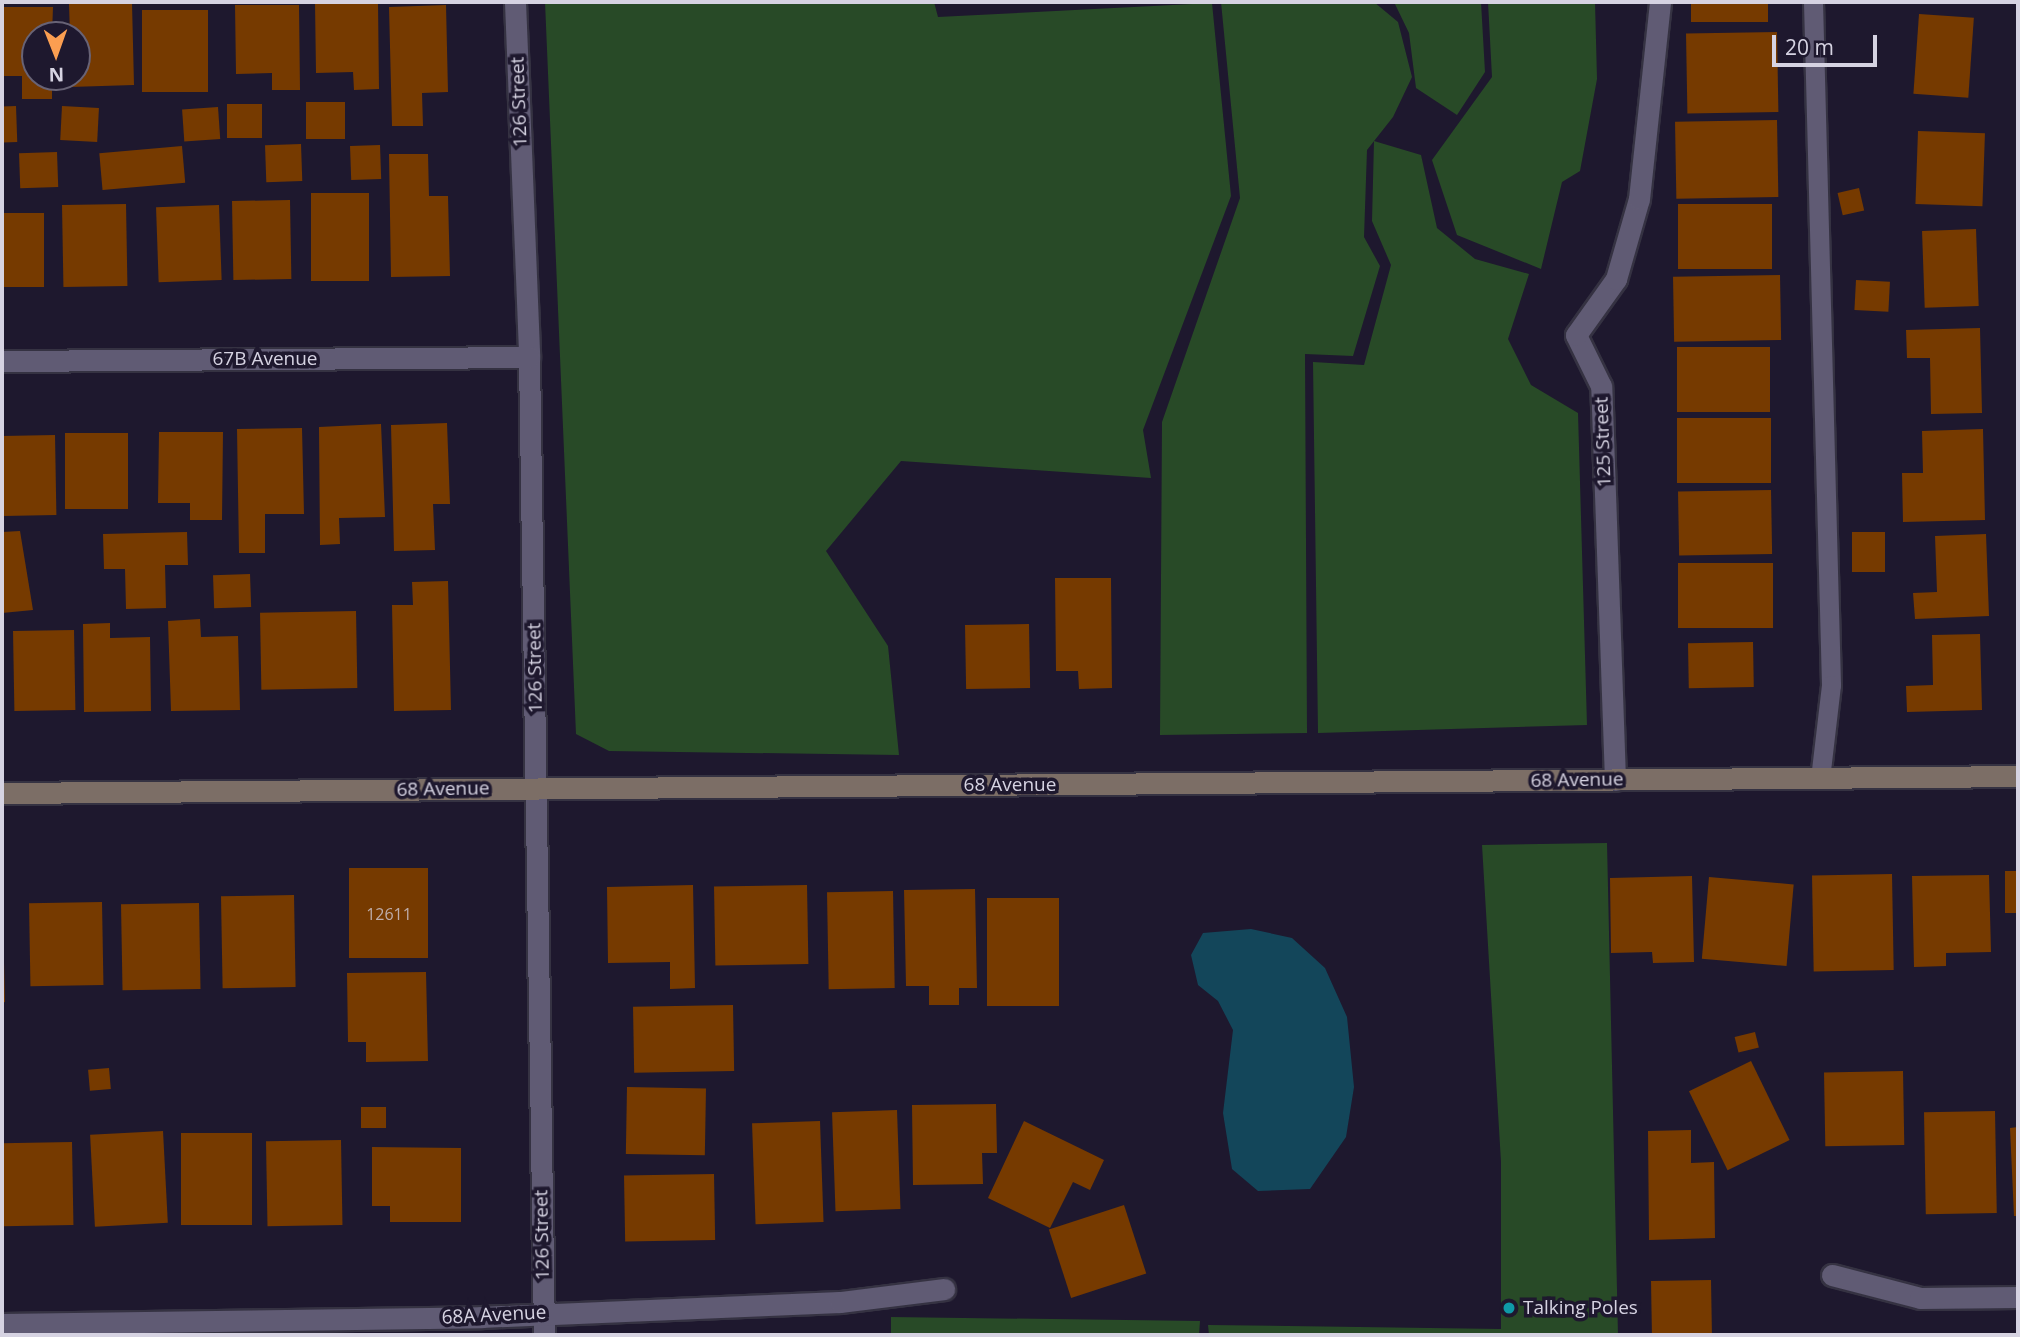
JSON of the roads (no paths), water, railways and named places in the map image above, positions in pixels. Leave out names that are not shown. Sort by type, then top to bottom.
[{"type":"street","name":"126 Street","points":[[515,2],[529,357],[544,1335]]},
{"type":"street","name":"125 Street","points":[[1615,780],[1601,386],[1576,335],[1616,279],[1639,199],[1660,2]]},
{"type":"street","name":"67B Avenue","points":[[2,361],[529,357]]},
{"type":"street","name":"68 Avenue","points":[[2,793],[2018,776]]},
{"type":"street","points":[[1832,1275],[1920,1298],[2018,1297]]},
{"type":"street","name":"68A Avenue","points":[[2,1324],[65,1329],[839,1302],[944,1289]]},
{"type":"lane","points":[[1813,2],[1831,685],[1820,778]]},
{"type":"water","points":[[1251,929],[1292,938],[1325,968],[1347,1017],[1354,1087],[1346,1137],[1310,1189],[1258,1191],[1232,1169],[1223,1113],[1233,1030],[1218,1001],[1198,985],[1191,955],[1203,933]]},
{"type":"place","name":"Talking Poles","points":[[1509,1308]]}]
